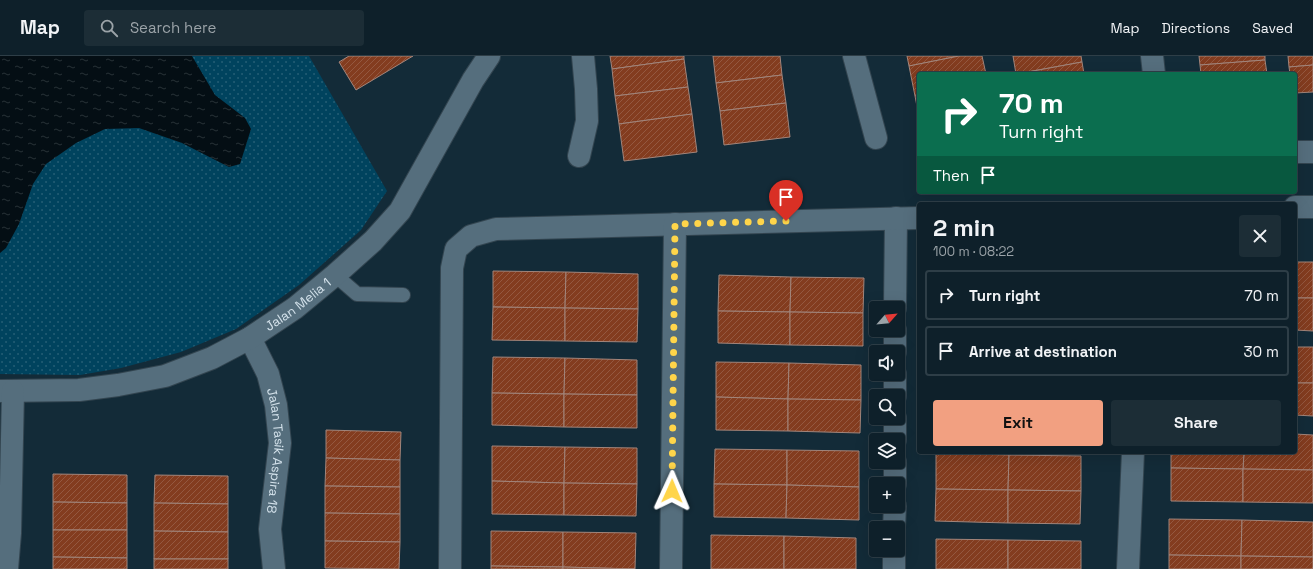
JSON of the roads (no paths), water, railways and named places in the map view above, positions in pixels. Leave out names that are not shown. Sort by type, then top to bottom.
[{"type":"street","name":"Jalan Melia 1","points":[[6,391],[78,390],[118,385],[165,376],[212,358],[250,338],[295,308],[373,241],[400,211],[473,80],[489,56]]},
{"type":"street","points":[[579,156],[587,121],[583,56]]},
{"type":"street","points":[[854,56],[876,138]]},
{"type":"street","points":[[1152,56],[1154,72]]},
{"type":"street","points":[[1297,152],[1313,152]]},
{"type":"street","points":[[1297,207],[1313,207]]},
{"type":"street","points":[[895,301],[896,218]]},
{"type":"street","points":[[450,569],[452,268],[456,249],[471,236],[496,229],[917,218]]},
{"type":"street","points":[[671,569],[675,224]]},
{"type":"street","name":"Jalan Tasik Aspira 18","points":[[250,338],[268,374],[277,412],[280,443],[270,529],[274,569]]},
{"type":"street","points":[[6,391],[10,533],[7,569]]},
{"type":"street","points":[[1128,569],[1133,454]]},
{"type":"street","points":[[894,557],[894,569]]},
{"type":"lane","points":[[335,275],[357,294],[403,295]]},
{"type":"water","points":[[0,56],[192,56],[215,95],[245,118],[251,129],[240,164],[229,167],[182,143],[139,128],[105,129],[76,143],[46,164],[33,184],[19,224],[6,248],[0,253]]}]
